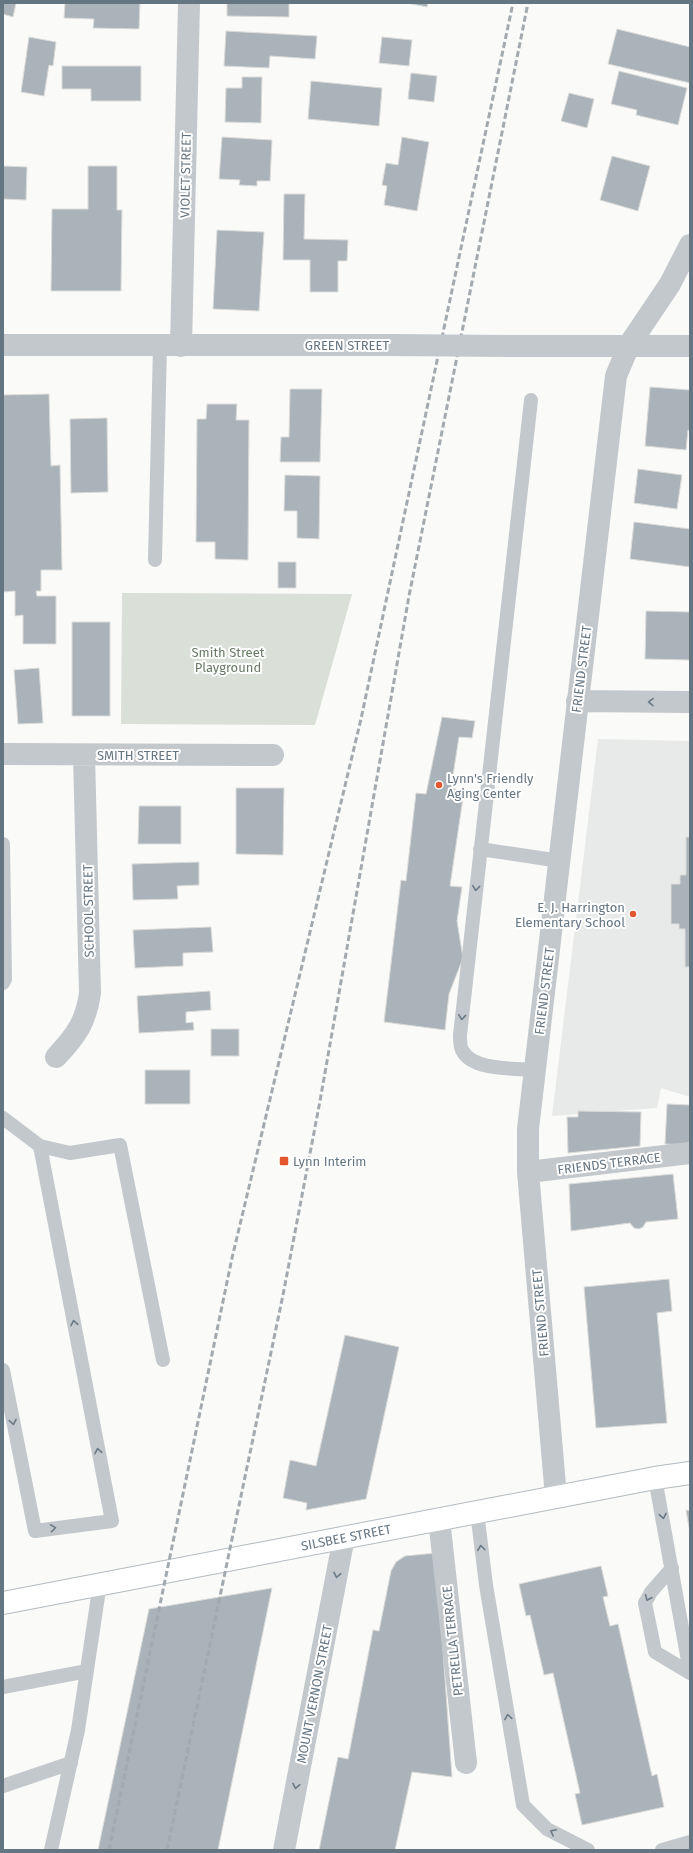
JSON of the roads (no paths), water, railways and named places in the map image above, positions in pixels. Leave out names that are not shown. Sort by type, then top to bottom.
[{"type":"main road","name":"SILSBEE STREET","points":[[3,1603],[690,1472]]},
{"type":"street","name":"VIOLET STREET","points":[[182,346],[189,3]]},
{"type":"street","name":"FRIEND STREET","points":[[556,1497],[528,1172],[528,1129],[616,376],[629,345],[670,284],[690,245]]},
{"type":"street","name":"GREEN STREET","points":[[3,345],[690,346]]},
{"type":"street","points":[[577,700],[690,702]]},
{"type":"street","name":"SMITH STREET","points":[[3,754],[273,755]]},
{"type":"street","name":"SCHOOL STREET","points":[[56,1057],[73,1039],[80,1028],[85,1016],[90,993],[84,755]]},
{"type":"street","name":"FRIENDS TERRACE","points":[[528,1172],[690,1153]]},
{"type":"street","name":"PETRELLA TERRACE","points":[[439,1519],[466,1763]]},
{"type":"street","name":"MOUNT VERNON STREET","points":[[284,1850],[344,1537]]},
{"type":"lane","points":[[154,560],[160,346]]},
{"type":"lane","points":[[531,400],[460,1035],[461,1050],[470,1060],[480,1065],[535,1070]]},
{"type":"lane","points":[[3,844],[5,979],[3,983]]},
{"type":"lane","points":[[480,849],[560,861]]},
{"type":"lane","points":[[3,1118],[40,1146],[70,1153],[120,1145],[163,1360]]},
{"type":"lane","points":[[3,1370],[35,1531],[112,1521],[40,1146]]},
{"type":"lane","points":[[655,1478],[690,1673]]},
{"type":"lane","points":[[476,1512],[486,1585],[523,1805],[547,1829],[588,1850]]},
{"type":"lane","points":[[672,1568],[651,1592],[645,1603],[655,1652],[690,1673]]},
{"type":"lane","points":[[51,1850],[78,1730],[100,1584]]},
{"type":"lane","points":[[3,1687],[87,1671]]},
{"type":"lane","points":[[3,1786],[71,1763]]},
{"type":"lane","points":[[662,1850],[690,1842]]},
{"type":"railway","points":[[109,1850],[232,1258],[361,719],[513,3]]},
{"type":"railway","points":[[167,1850],[283,1295],[320,1101],[409,596],[528,3]]},
{"type":"place","name":"Lynn's Friendly Aging Center","points":[[439,785]]},
{"type":"place","name":"E. J. Harrington Elementary School","points":[[633,914]]},
{"type":"place","name":"Lynn Interim","points":[[284,1161]]},
{"type":"park label","name":"Smith Street Playground","points":[[228,660]]}]
